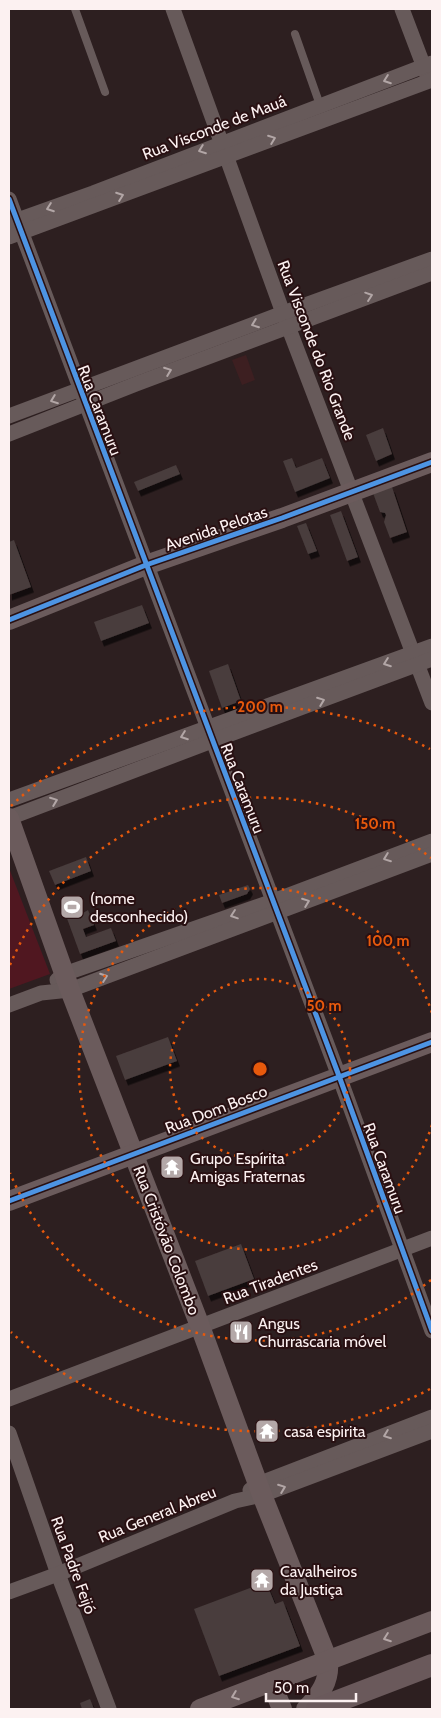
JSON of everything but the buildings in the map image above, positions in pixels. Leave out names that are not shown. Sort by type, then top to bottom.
[{"type":"main road","points":[[326,1707],[432,1665]]},
{"type":"street","name":"Rua Visconde do Rio Grande","points":[[173,9],[286,319],[432,703]]},
{"type":"street","points":[[402,9],[428,65],[431,83]]},
{"type":"street","name":"Rua Visconde de Mauá","points":[[14,228],[338,106],[428,65]]},
{"type":"street","name":"Rua Visconde de Mauá","points":[[224,150],[320,105],[338,106],[431,83]]},
{"type":"street","name":"Rua Caramuru","points":[[9,199],[14,228],[85,404],[339,1076],[432,1331]]},
{"type":"street","points":[[9,416],[79,390],[134,377],[410,274],[432,259]]},
{"type":"street","points":[[410,274],[432,273]]},
{"type":"street","points":[[9,434],[85,404],[134,377]]},
{"type":"street","points":[[30,409],[36,424]]},
{"type":"street","name":"Avenida Pelotas","points":[[9,620],[146,565],[432,462]]},
{"type":"street","points":[[9,800],[146,750],[209,734],[288,706],[416,658],[432,646]]},
{"type":"street","points":[[416,658],[432,659]]},
{"type":"street","points":[[9,818],[151,764],[209,734]]},
{"type":"street","points":[[146,750],[151,764]]},
{"type":"street","name":"Rua Cristóvão Colombo","points":[[9,818],[67,982],[200,1326],[260,1490],[328,1660]]},
{"type":"street","points":[[9,1005],[411,856],[432,841]]},
{"type":"street","points":[[411,856],[432,854]]},
{"type":"street","name":"Rua Dom Bosco","points":[[9,1201],[432,1042]]},
{"type":"street","name":"Rua Tiradentes","points":[[9,1399],[432,1238]]},
{"type":"street","name":"Rua General Abreu","points":[[9,1592],[58,1574],[235,1501],[432,1417]]},
{"type":"street","name":"Rua General Abreu","points":[[260,1490],[432,1431]]},
{"type":"street","name":"Rua Padre Feijó","points":[[9,1432],[58,1574],[109,1709]]},
{"type":"street","points":[[200,1709],[432,1621]]},
{"type":"street","points":[[306,1709],[325,1686],[328,1660]]},
{"type":"street","points":[[271,1682],[282,1709]]},
{"type":"lane","points":[[75,9],[106,92]]},
{"type":"lane","points":[[295,34],[320,105]]},
{"type":"shaded area","points":[[246,355],[255,380],[242,385],[232,360]]},
{"type":"shaded area","points":[[9,868],[50,974],[9,989]]},
{"type":"cycle path","points":[[9,199],[339,1076],[432,1331]]},
{"type":"cycle path","points":[[9,620],[146,565],[282,518],[432,462]]},
{"type":"cycle path","points":[[9,1201],[432,1042]]},
{"type":"place","name":"(nome desconhecido)","points":[[72,907]]},
{"type":"place","name":"Grupo Espírita Amigas Fraternas","points":[[172,1167]]},
{"type":"place","name":"Angus Churrascaria móvel","points":[[241,1332]]},
{"type":"place","name":"casa espirita","points":[[267,1431]]},
{"type":"place","name":"Cavalheiros da Justiça","points":[[262,1580]]}]
